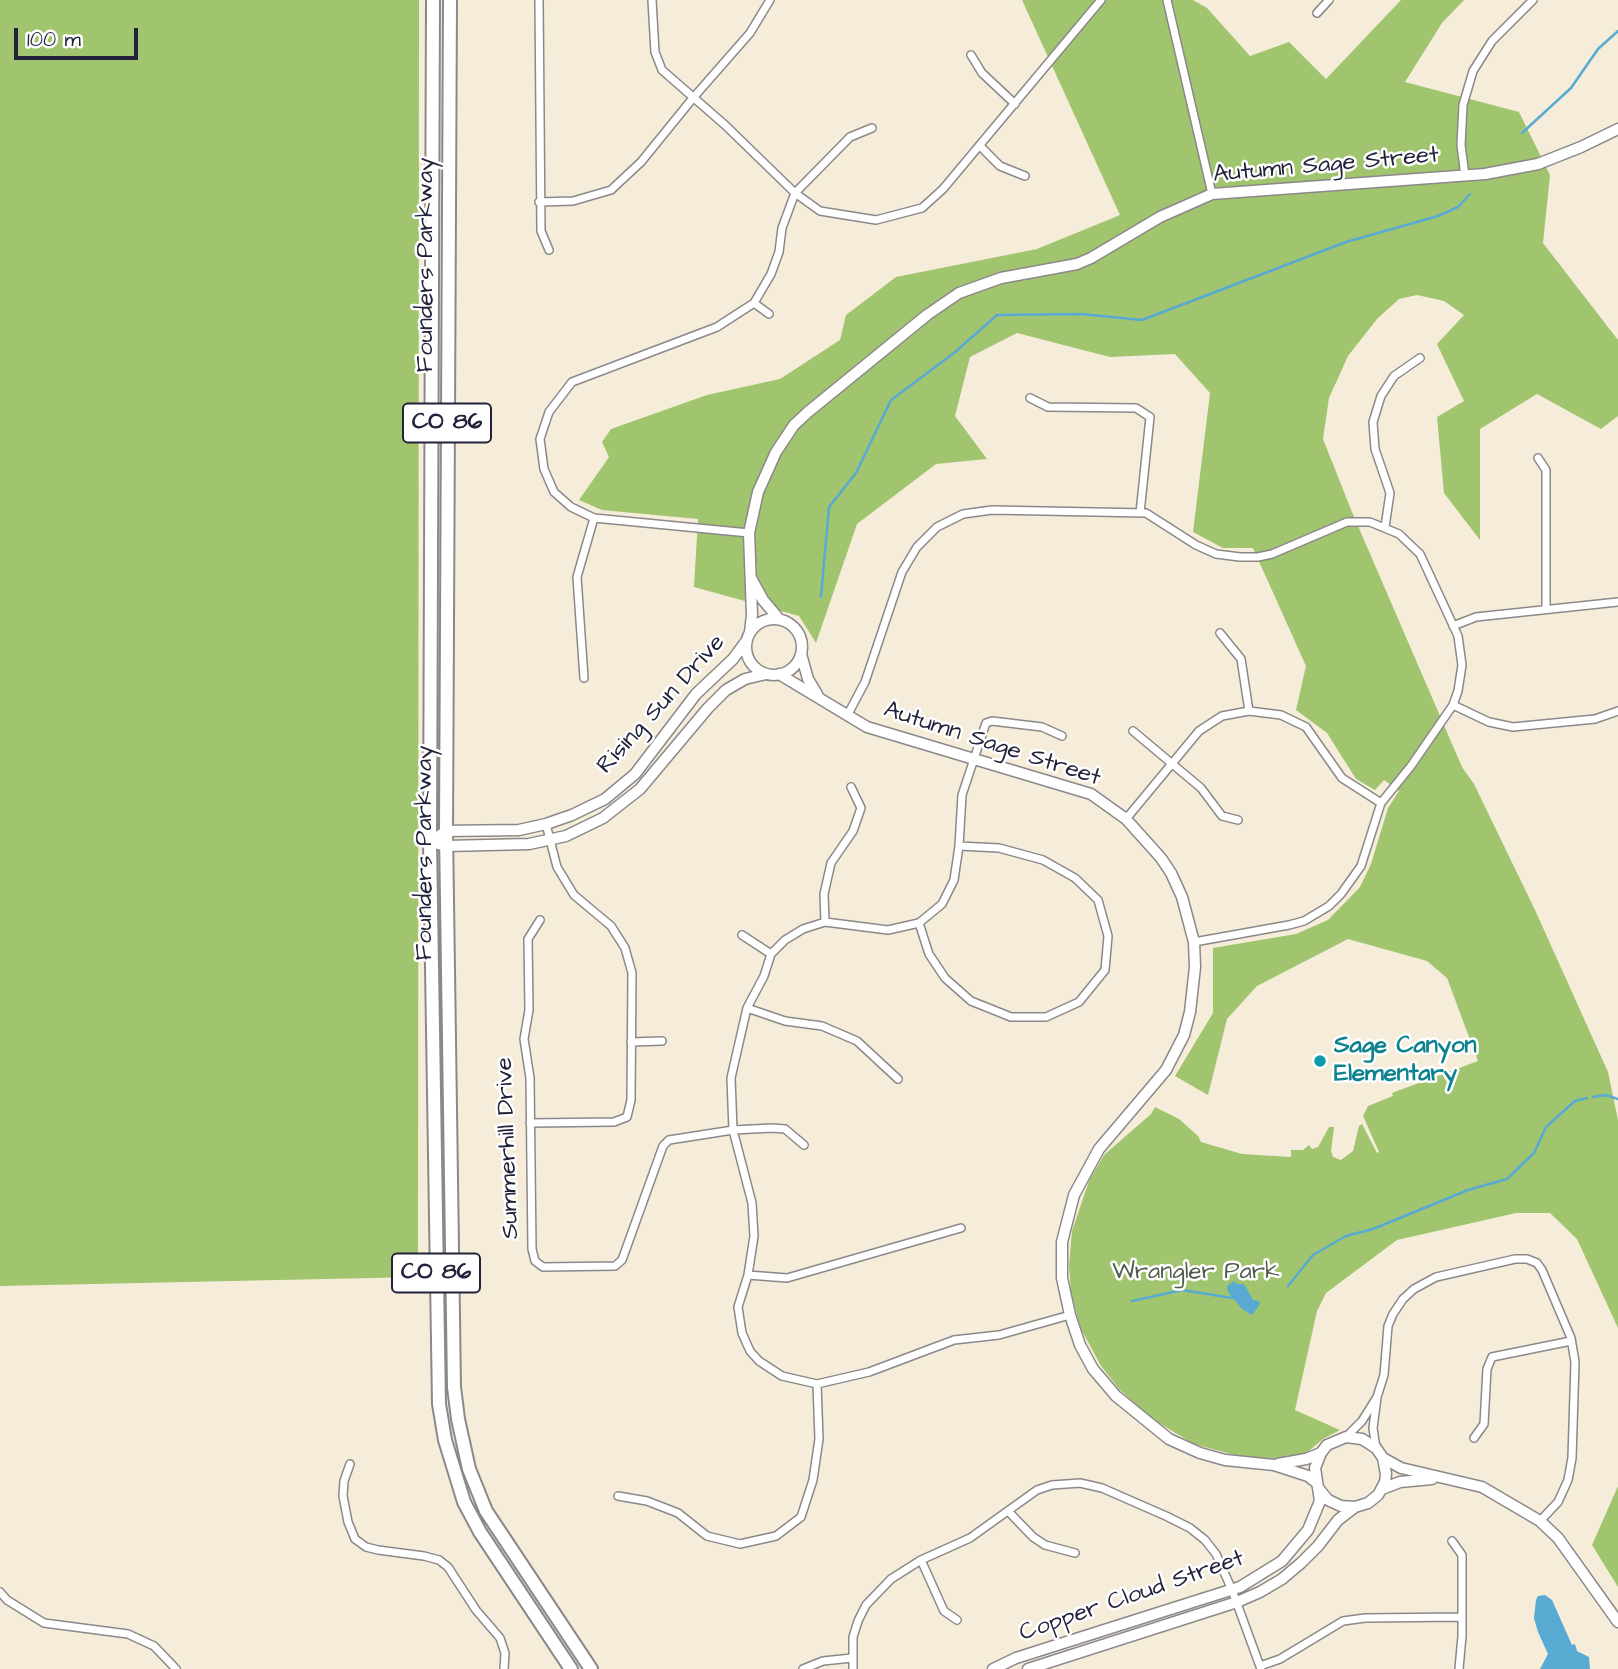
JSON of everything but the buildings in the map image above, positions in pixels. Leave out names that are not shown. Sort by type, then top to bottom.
[{"type":"highway","name":"Founders Parkway","points":[[433,0],[430,842],[438,1376],[445,1440],[458,1488],[476,1525],[571,1669]]},
{"type":"highway","name":"Founders Parkway","points":[[450,0],[446,846],[454,1387],[469,1469],[486,1511],[590,1669]]},
{"type":"street","points":[[539,0],[541,231],[549,250]]},
{"type":"street","points":[[652,0],[655,51],[662,70],[725,125],[795,193],[820,211],[876,220],[922,208],[943,189],[1101,0]]},
{"type":"street","points":[[540,202],[573,201],[611,190],[641,162],[692,98],[750,33],[770,0]]},
{"type":"street","points":[[1167,0],[1212,194]]},
{"type":"street","points":[[1317,13],[1329,0]]},
{"type":"street","points":[[1465,176],[1461,145],[1463,105],[1474,71],[1492,41],[1533,0]]},
{"type":"street","points":[[971,55],[982,73],[1014,104]]},
{"type":"street","points":[[748,533],[594,518],[571,507],[554,492],[544,469],[540,439],[549,412],[572,382],[717,327],[754,303],[771,274],[779,252],[782,228],[795,193],[850,137],[872,128]]},
{"type":"street","name":"Autumn Sage Street","points":[[748,636],[752,615],[748,533],[758,492],[768,467],[794,425],[946,300],[986,282],[1077,264],[1127,238],[1160,216],[1212,194],[1465,176],[1538,164],[1618,129]]},
{"type":"street","points":[[980,146],[1000,166],[1026,176]]},
{"type":"street","points":[[754,303],[769,314]]},
{"type":"street","points":[[1385,527],[1390,493],[1375,449],[1373,422],[1381,396],[1394,376],[1420,358]]},
{"type":"street","points":[[1030,397],[1048,407],[1136,408],[1150,417],[1140,513]]},
{"type":"street","points":[[1538,458],[1546,470],[1546,609]]},
{"type":"street","points":[[847,716],[865,682],[902,572],[917,547],[937,527],[963,514],[992,510],[1146,513],[1196,545],[1216,554],[1240,557],[1272,554],[1347,522],[1370,522],[1399,534],[1420,554],[1458,636],[1462,665],[1453,705],[1411,766],[1381,803],[1361,866],[1329,906],[1304,921],[1194,942]]},
{"type":"street","points":[[584,678],[577,577],[594,518]]},
{"type":"street","name":"Autumn Sage Street","points":[[749,574],[763,600],[779,619]]},
{"type":"street","points":[[1453,626],[1476,617],[1618,602]]},
{"type":"street","points":[[801,654],[793,667],[779,674],[766,674],[750,661],[746,647],[748,636],[762,621],[779,619],[795,628],[800,636],[801,654],[808,679],[819,698]]},
{"type":"street","points":[[1220,634],[1241,659],[1249,711]]},
{"type":"street","name":"Rising Sun Drive","points":[[446,831],[519,830],[572,815],[605,799],[635,774],[696,694],[733,659],[748,636]]},
{"type":"street","name":"Rising Sun Drive","points":[[430,842],[446,846],[530,844],[566,836],[612,811],[640,789],[726,690],[745,679],[766,674]]},
{"type":"street","name":"Autumn Sage Street","points":[[779,674],[867,727],[1091,794],[1126,819],[1171,873],[1194,942],[1194,993],[1184,1035],[1166,1070],[1099,1149],[1074,1195],[1062,1242],[1062,1278],[1070,1315],[1080,1345],[1093,1369],[1116,1396],[1169,1439],[1200,1453],[1225,1460],[1274,1465],[1303,1474],[1318,1486]]},
{"type":"street","points":[[1453,705],[1489,722],[1513,727],[1595,719],[1618,710]]},
{"type":"street","points":[[1126,819],[1172,762],[1210,722],[1222,716],[1249,711],[1281,715],[1306,727],[1342,778],[1381,803]]},
{"type":"street","points":[[1062,736],[1042,727],[992,721],[983,728],[962,795],[954,880],[942,904],[919,923],[887,930],[825,922],[803,929],[785,940],[771,954],[764,976],[747,1008],[731,1078],[733,1130],[752,1203],[754,1236],[748,1275],[738,1307],[742,1333],[750,1351],[759,1361],[782,1376],[817,1384],[870,1372],[954,1340],[999,1335],[1070,1315]]},
{"type":"street","points":[[1133,731],[1201,788],[1222,816],[1238,820]]},
{"type":"street","points":[[825,922],[824,894],[831,863],[853,831],[861,808],[852,787]]},
{"type":"street","points":[[530,1124],[614,1122],[627,1117],[631,1100],[632,972],[625,948],[611,926],[574,895],[557,867],[546,824]]},
{"type":"street","points":[[430,842],[446,831]]},
{"type":"street","points":[[919,923],[929,954],[945,978],[971,1002],[1011,1017],[1046,1017],[1079,1002],[1105,970],[1108,936],[1098,900],[1075,878],[1044,860],[999,848],[959,846]]},
{"type":"street","name":"Summerhill Drive","points":[[540,920],[528,939],[529,1010],[524,1039],[530,1078],[532,1249],[535,1261],[543,1267],[615,1266],[622,1260],[629,1243],[663,1146],[669,1140],[733,1130]]},
{"type":"street","points":[[743,935],[771,954]]},
{"type":"street","points":[[747,1008],[785,1021],[822,1026],[857,1041],[898,1079]]},
{"type":"street","points":[[631,1042],[662,1041]]},
{"type":"street","points":[[733,1130],[785,1129],[804,1145]]},
{"type":"street","points":[[748,1275],[787,1278],[961,1228]]},
{"type":"street","points":[[1376,1448],[1373,1428],[1377,1397],[1384,1375],[1388,1326],[1403,1298],[1436,1277],[1516,1259],[1537,1263],[1571,1340],[1575,1362],[1572,1458],[1568,1480],[1558,1502],[1540,1521]]},
{"type":"street","points":[[1474,1438],[1483,1424],[1487,1369],[1492,1357],[1571,1340]]},
{"type":"street","points":[[618,1496],[647,1501],[678,1513],[707,1536],[740,1544],[776,1536],[801,1517],[813,1480],[819,1438],[817,1384]]},
{"type":"street","points":[[1346,1437],[1362,1421],[1377,1397]]},
{"type":"street","points":[[1382,1489],[1386,1474],[1383,1458],[1376,1448],[1362,1438],[1346,1437],[1332,1442],[1321,1453],[1315,1468],[1318,1486],[1334,1504],[1354,1507],[1367,1503],[1382,1489],[1400,1482],[1440,1478]]},
{"type":"street","name":"Autumn Sage Street","points":[[1274,1465],[1306,1459],[1321,1453]]},
{"type":"street","points":[[1383,1458],[1401,1468],[1493,1492],[1540,1521],[1558,1538],[1618,1622]]},
{"type":"street","points":[[350,1464],[344,1481],[343,1496],[348,1522],[355,1539],[366,1547],[424,1556],[439,1560],[448,1567],[476,1610],[500,1638],[505,1653],[504,1669]]},
{"type":"street","points":[[853,1669],[853,1637],[858,1621],[866,1605],[891,1579],[921,1560],[970,1538],[1037,1490],[1052,1485],[1080,1483],[1102,1488],[1166,1516],[1198,1534],[1216,1553],[1261,1667],[1280,1659],[1343,1621],[1365,1618],[1462,1617]]},
{"type":"street","name":"Copper Cloud Street","points":[[993,1669],[1016,1658],[1232,1590],[1268,1571],[1292,1551],[1308,1530],[1319,1508],[1318,1486]]},
{"type":"street","name":"Copper Cloud Street","points":[[1028,1669],[1237,1602],[1282,1579],[1318,1546],[1338,1520],[1354,1507]]},
{"type":"street","points":[[1008,1511],[1018,1524],[1045,1545],[1075,1553]]},
{"type":"street","points":[[1452,1541],[1462,1555],[1459,1669]]},
{"type":"street","points":[[921,1560],[944,1611],[957,1620]]},
{"type":"street","points":[[0,1592],[7,1600],[44,1623],[128,1634],[155,1646],[176,1669]]},
{"type":"street","points":[[803,1669],[823,1661],[852,1658]]},
{"type":"green space","points":[[0,0],[419,0],[418,1277],[0,1286]]},
{"type":"green space","name":"Wrangler Park","points":[[1022,0],[1193,0],[1207,8],[1250,56],[1289,42],[1326,79],[1401,0],[1464,0],[1442,23],[1405,82],[1519,112],[1550,175],[1543,243],[1618,340],[1618,416],[1601,429],[1537,394],[1480,429],[1480,540],[1444,493],[1437,417],[1464,401],[1437,344],[1464,315],[1444,301],[1417,295],[1399,299],[1377,319],[1348,356],[1329,398],[1323,439],[1462,767],[1474,784],[1535,910],[1608,1072],[1618,1120],[1618,1328],[1577,1239],[1550,1213],[1516,1213],[1397,1240],[1326,1293],[1317,1311],[1295,1410],[1340,1430],[1323,1439],[1304,1455],[1289,1459],[1242,1457],[1194,1444],[1142,1410],[1119,1389],[1101,1366],[1080,1327],[1071,1292],[1069,1266],[1072,1231],[1089,1181],[1104,1155],[1151,1114],[1155,1107],[1179,1119],[1201,1142],[1242,1154],[1291,1157],[1291,1150],[1303,1150],[1309,1145],[1312,1149],[1318,1147],[1329,1127],[1334,1127],[1331,1151],[1333,1157],[1341,1160],[1353,1151],[1359,1126],[1362,1124],[1377,1153],[1379,1152],[1363,1116],[1368,1106],[1393,1096],[1392,1093],[1478,1061],[1447,978],[1427,961],[1348,939],[1257,986],[1227,1019],[1208,1095],[1175,1076],[1213,1013],[1213,948],[1296,934],[1328,920],[1360,887],[1371,864],[1388,808],[1399,791],[1384,780],[1375,790],[1356,779],[1327,733],[1296,710],[1306,666],[1253,548],[1223,548],[1193,532],[1210,393],[1175,354],[1110,357],[1017,333],[970,357],[955,416],[987,459],[936,464],[857,524],[816,643],[799,616],[694,587],[698,519],[602,510],[579,500],[609,457],[602,442],[611,429],[707,395],[780,379],[840,340],[846,315],[896,277],[1037,249],[1120,215]]},
{"type":"green space","points":[[1618,1486],[1618,1587],[1592,1545]]},
{"type":"water","points":[[1234,1281],[1244,1284],[1253,1300],[1259,1301],[1260,1304],[1252,1315],[1242,1309],[1228,1292],[1227,1286]]},
{"type":"water","points":[[1545,1595],[1552,1600],[1572,1645],[1575,1644],[1577,1651],[1589,1657],[1590,1669],[1540,1669],[1548,1654],[1534,1618],[1536,1600],[1538,1596]]},
{"type":"waterway","points":[[1522,133],[1571,88],[1598,49],[1618,31]]},
{"type":"waterway","points":[[821,597],[829,507],[856,473],[891,400],[954,353],[997,315],[1081,314],[1142,320],[1346,242],[1438,216],[1458,207],[1470,194]]},
{"type":"waterway","points":[[1593,1097],[1606,1095],[1618,1099]]},
{"type":"waterway","points":[[1288,1286],[1313,1255],[1346,1236],[1373,1229],[1468,1190],[1507,1179],[1534,1153],[1546,1127],[1575,1101],[1587,1098]]},
{"type":"waterway","points":[[1132,1301],[1182,1290],[1232,1298]]},
{"type":"place","name":"Sage Canyon Elementary","points":[[1320,1061]]}]
